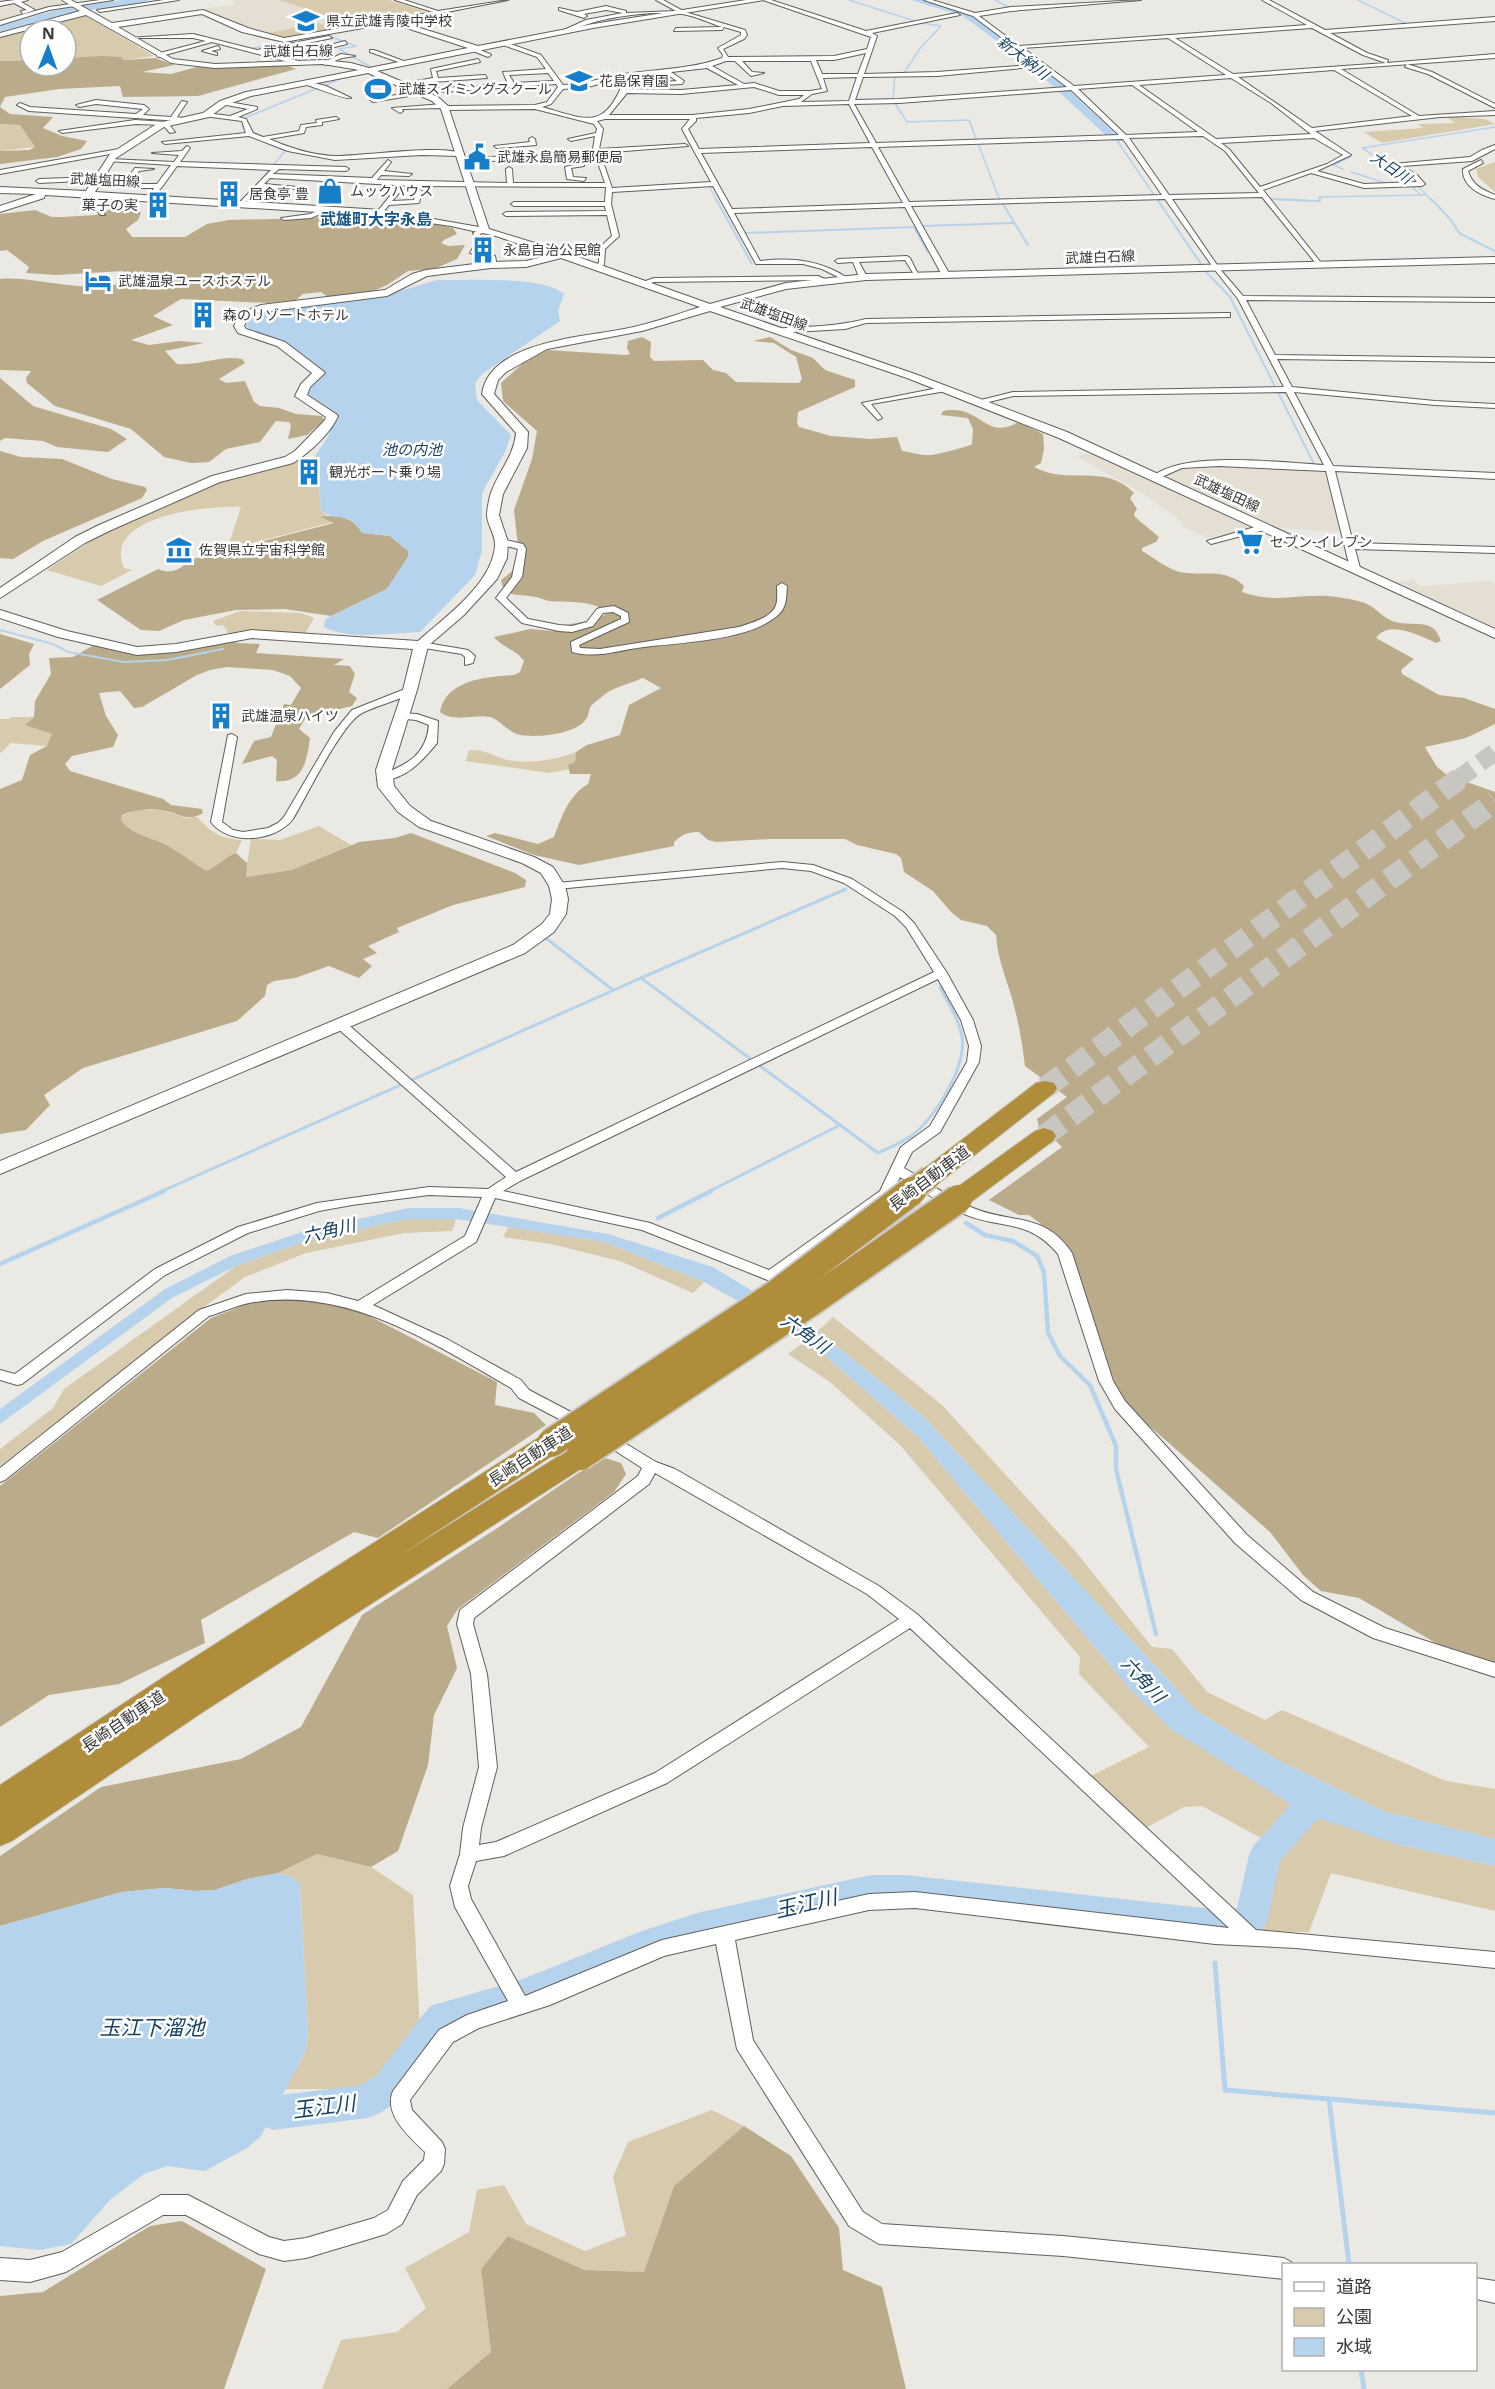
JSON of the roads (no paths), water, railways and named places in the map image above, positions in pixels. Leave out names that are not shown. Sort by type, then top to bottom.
[{"type":"highway","name":"長崎自動車道","points":[[0,1803],[176,1685],[551,1443],[775,1295],[1046,1088]]},
{"type":"highway","name":"長崎自動車道","points":[[0,1831],[211,1691],[580,1456],[812,1301],[1044,1136]]},
{"type":"street","points":[[0,4],[27,0]]},
{"type":"street","name":"武雄白石線","points":[[66,0],[158,55],[178,62],[208,66],[300,63],[326,59],[368,70],[444,104]]},
{"type":"street","points":[[0,24],[75,5],[110,0]]},
{"type":"street","points":[[0,35],[86,12],[176,0]]},
{"type":"street","points":[[398,0],[438,12]]},
{"type":"street","points":[[255,52],[320,35],[505,0]]},
{"type":"street","points":[[659,0],[683,13],[743,31],[744,35],[720,49],[726,55],[725,59]]},
{"type":"street","points":[[560,33],[760,0]]},
{"type":"street","points":[[766,0],[875,38],[851,102],[873,146],[946,275]]},
{"type":"street","points":[[927,0],[975,15],[1020,47],[1070,88],[1122,137],[1164,197],[1241,298],[1272,357],[1286,390],[1330,468],[1355,567]]},
{"type":"street","points":[[1071,0],[1078,4]]},
{"type":"street","points":[[975,15],[1011,9],[1138,0]]},
{"type":"street","points":[[1265,0],[1365,54],[1430,73],[1495,106]]},
{"type":"street","points":[[0,15],[33,10],[16,2]]},
{"type":"street","points":[[577,14],[623,4]]},
{"type":"street","points":[[606,8],[632,14]]},
{"type":"street","points":[[561,9],[597,20]]},
{"type":"street","points":[[110,26],[203,12],[284,43],[299,52]]},
{"type":"street","points":[[504,49],[597,20],[632,14],[683,13]]},
{"type":"street","points":[[866,33],[957,15]]},
{"type":"street","points":[[1323,32],[1495,19]]},
{"type":"street","points":[[391,21],[477,49],[488,55]]},
{"type":"street","points":[[1020,47],[1313,26]]},
{"type":"street","points":[[676,30],[733,27]]},
{"type":"street","points":[[130,38],[183,35],[300,63]]},
{"type":"street","points":[[320,35],[352,46]]},
{"type":"street","points":[[730,212],[1261,192],[1348,155],[1233,76],[1170,37]]},
{"type":"street","points":[[245,49],[329,38]]},
{"type":"street","points":[[158,55],[213,41]]},
{"type":"street","points":[[345,43],[312,50],[326,59],[350,56]]},
{"type":"street","points":[[215,54],[205,51],[229,45]]},
{"type":"street","points":[[206,115],[223,103],[258,92],[477,49],[520,49],[539,56],[559,86]]},
{"type":"street","points":[[533,72],[547,91],[559,86],[588,85],[628,76],[708,66],[725,59],[834,58],[870,50]]},
{"type":"street","points":[[372,51],[406,63]]},
{"type":"street","points":[[784,104],[851,102],[1132,84],[1495,56]]},
{"type":"street","points":[[428,59],[448,67]]},
{"type":"street","points":[[737,59],[752,74]]},
{"type":"street","points":[[624,91],[674,92],[754,85],[779,93],[821,92],[825,90],[813,59]]},
{"type":"street","points":[[436,80],[433,70],[478,61]]},
{"type":"street","points":[[464,64],[470,78]]},
{"type":"street","points":[[708,66],[742,85]]},
{"type":"street","points":[[819,76],[895,75],[1030,67]]},
{"type":"street","points":[[693,68],[701,73]]},
{"type":"street","points":[[1335,68],[1419,118]]},
{"type":"street","points":[[512,85],[505,73],[549,71]]},
{"type":"street","points":[[659,81],[663,84],[682,82],[666,71]]},
{"type":"street","points":[[742,74],[761,73]]},
{"type":"street","points":[[604,117],[624,91],[628,76]]},
{"type":"street","points":[[419,81],[485,77]]},
{"type":"street","points":[[306,83],[323,86],[348,98]]},
{"type":"street","points":[[373,100],[419,92],[541,83]]},
{"type":"street","points":[[1132,84],[1227,150],[1320,265]]},
{"type":"street","points":[[808,91],[802,87],[823,85]]},
{"type":"street","points":[[535,107],[549,103],[559,86]]},
{"type":"street","points":[[400,111],[395,108],[444,104],[535,107],[593,121],[604,117],[692,117],[749,111],[784,104],[801,100],[808,91]]},
{"type":"street","points":[[321,97],[339,94]]},
{"type":"street","points":[[62,131],[130,124],[133,121],[140,115],[146,110],[133,104],[96,102],[66,106],[23,106],[29,109],[101,112],[140,115],[177,118],[217,116],[244,120],[250,134]]},
{"type":"street","points":[[104,214],[91,201],[99,179],[110,161],[119,151],[177,118],[184,102]]},
{"type":"street","points":[[223,103],[255,108],[231,118]]},
{"type":"street","points":[[444,104],[485,230],[476,233],[480,242],[473,253],[493,258],[495,265]]},
{"type":"street","points":[[94,116],[101,112]]},
{"type":"street","points":[[1216,141],[1313,133],[1419,118],[1495,113]]},
{"type":"street","points":[[217,116],[221,125]]},
{"type":"street","points":[[692,117],[694,120],[685,129],[759,262],[782,260],[815,264],[844,278]]},
{"type":"street","points":[[261,139],[302,132],[303,126],[321,127],[319,120],[336,118]]},
{"type":"street","points":[[593,121],[600,129],[598,153],[609,187],[609,213],[616,236],[602,248],[602,264],[597,266]]},
{"type":"street","points":[[77,122],[165,123],[172,132]]},
{"type":"street","points":[[165,142],[250,134],[286,155],[405,162]]},
{"type":"street","points":[[697,151],[1206,134]]},
{"type":"street","points":[[666,137],[671,146]]},
{"type":"street","points":[[576,140],[598,138],[608,141]]},
{"type":"street","points":[[486,160],[500,153],[496,143],[534,144],[532,140]]},
{"type":"street","points":[[388,162],[374,180],[339,178],[353,160],[422,153],[486,160],[542,159],[685,146]]},
{"type":"street","points":[[553,147],[558,158]]},
{"type":"street","points":[[1312,171],[1364,186],[1417,185],[1422,184],[1415,176],[1395,165],[1464,161],[1495,147]]},
{"type":"street","points":[[151,197],[186,150],[155,153]]},
{"type":"street","points":[[0,172],[119,151]]},
{"type":"street","points":[[1495,153],[1467,168],[1465,173],[1473,185],[1495,197]]},
{"type":"street","points":[[242,203],[286,155]]},
{"type":"street","points":[[580,157],[582,165],[568,167],[570,179],[593,178]]},
{"type":"street","points":[[213,159],[346,169]]},
{"type":"street","points":[[542,159],[542,168]]},
{"type":"street","points":[[110,161],[175,166]]},
{"type":"street","points":[[160,186],[125,186],[137,169],[175,166],[275,165]]},
{"type":"street","points":[[509,169],[510,184]]},
{"type":"street","points":[[380,173],[409,174]]},
{"type":"street","points":[[267,177],[413,184],[609,187],[715,184]]},
{"type":"street","points":[[39,181],[99,179]]},
{"type":"street","points":[[258,186],[294,187]]},
{"type":"street","name":"武雄塩田線","points":[[0,190],[151,197],[416,216],[485,230],[597,266],[775,332],[943,389],[1082,442],[1495,634]]},
{"type":"street","points":[[0,209],[55,192]]},
{"type":"street","points":[[379,213],[390,203]]},
{"type":"street","points":[[514,204],[608,204]]},
{"type":"street","points":[[284,218],[311,216],[327,209]]},
{"type":"street","points":[[506,214],[609,213]]},
{"type":"street","points":[[0,594],[80,540],[104,528],[216,479],[290,460],[299,454],[330,421],[332,416],[301,396],[305,386],[319,372],[281,344],[242,331],[239,326],[240,320],[247,313],[266,307],[387,293],[401,287],[417,275],[495,265],[526,264],[563,255]]},
{"type":"street","points":[[838,261],[908,258],[917,276]]},
{"type":"street","points":[[855,260],[863,277]]},
{"type":"street","name":"武雄白石線","points":[[502,542],[493,516],[497,494],[521,447],[522,432],[488,394],[489,382],[500,370],[544,345],[640,329],[757,292],[844,278],[1495,260]]},
{"type":"street","points":[[644,283],[654,280],[819,278],[823,280]]},
{"type":"street","points":[[1241,298],[1495,300]]},
{"type":"street","points":[[775,332],[845,327],[866,321],[1227,315]]},
{"type":"street","points":[[1272,357],[1495,360]]},
{"type":"street","points":[[878,418],[866,404],[943,389]]},
{"type":"street","points":[[980,403],[1013,394],[1286,390],[1495,406]]},
{"type":"street","points":[[1157,476],[1180,466],[1201,464],[1495,476]]},
{"type":"street","points":[[1211,541],[1265,526]]},
{"type":"street","points":[[0,1168],[339,1023],[519,949],[548,928],[558,914],[560,899],[557,886],[547,870],[528,860],[425,824],[404,809],[386,787],[384,770],[410,690],[421,645],[459,612],[492,576],[500,558],[502,542],[520,546],[522,549],[517,577],[501,598],[525,621],[532,625],[572,629],[590,624],[600,611],[614,609],[625,615],[626,620],[617,626],[574,644],[575,650],[580,652],[609,651],[701,637],[748,626],[776,613],[781,606],[782,586]]},
{"type":"street","points":[[1351,546],[1495,550]]},
{"type":"street","points":[[0,614],[63,634],[137,651],[160,650],[252,634],[421,645],[465,652],[470,656],[468,663]]},
{"type":"street","points":[[232,737],[216,822],[230,833],[243,835],[271,831],[288,819],[339,732],[356,712],[372,708],[410,690]]},
{"type":"street","points":[[385,777],[408,768],[432,742],[434,723],[423,718],[402,716]]},
{"type":"street","points":[[0,1375],[17,1380],[160,1272],[243,1230],[308,1210],[352,1201],[429,1191],[491,1193],[645,1226],[770,1276],[886,1193],[906,1150],[935,1129],[973,1062],[975,1046],[967,1020],[941,973],[910,925],[899,914],[848,881],[813,868],[766,866],[557,886]]},
{"type":"street","points":[[363,1305],[471,1239],[491,1193],[515,1178],[941,973]]},
{"type":"street","points":[[339,1023],[515,1178]]},
{"type":"street","points":[[897,1169],[966,1210],[980,1216],[1039,1227],[1057,1242],[1065,1253],[1106,1381],[1120,1405],[1241,1539],[1307,1596],[1380,1633],[1495,1671]]},
{"type":"street","points":[[0,1476],[204,1313],[224,1304],[280,1295],[320,1296],[363,1305],[446,1345],[516,1384],[524,1394],[620,1445],[651,1466],[670,1473],[873,1590],[911,1619],[1251,1937]]},
{"type":"street","points":[[516,1998],[462,1900],[459,1886],[469,1854],[472,1828],[488,1767],[479,1674],[465,1624],[466,1615],[644,1480],[651,1466]]},
{"type":"street","points":[[469,1854],[498,1850],[661,1778],[911,1619]]},
{"type":"street","points":[[0,2269],[30,2271],[66,2262],[161,2205],[188,2205],[266,2247],[284,2251],[306,2248],[379,2227],[394,2217],[410,2188],[434,2164],[435,2149],[404,2114],[400,2098],[446,2036],[516,1998],[543,1999],[662,1948],[869,1902],[915,1900],[1215,1936],[1251,1937],[1495,1960]]},
{"type":"street","points":[[724,1934],[744,2043],[856,2219],[879,2234],[1064,2246],[1282,2269]]},
{"type":"street","points":[[1477,2289],[1495,2292]]},
{"type":"water","name":"池の内池","points":[[437,280],[522,281],[554,288],[564,294],[559,310],[560,321],[482,374],[475,383],[477,400],[511,435],[505,452],[482,493],[482,551],[475,575],[420,632],[357,635],[333,631],[324,627],[325,619],[387,589],[408,557],[408,551],[390,536],[362,533],[352,521],[321,511],[315,456],[329,435],[335,418],[305,398],[308,388],[323,372],[282,340],[251,330],[246,326],[251,312],[383,296]]},
{"type":"water","name":"六角川","points":[[408,1208],[459,1208],[608,1234],[713,1267],[818,1331],[923,1416],[1197,1711],[1276,1759],[1386,1812],[1495,1839],[1495,1866],[1396,1844],[1306,1814],[1172,1730],[1130,1689],[918,1437],[807,1340],[704,1282],[604,1242],[456,1219],[407,1219],[306,1241],[236,1266],[172,1298],[0,1424],[0,1409],[165,1289],[230,1256],[305,1231]]},
{"type":"water","name":"玉江下溜池","points":[[278,1873],[290,1876],[300,1884],[308,2032],[306,2050],[261,2136],[247,2148],[205,2171],[167,2166],[144,2174],[111,2199],[71,2244],[40,2250],[0,2246],[0,1926],[122,1892],[164,1888],[215,1890],[247,1879]]},
{"type":"waterway","points":[[0,29],[67,10],[143,0]]},
{"type":"waterway","points":[[491,3],[509,0]]},
{"type":"waterway","points":[[849,0],[921,23],[941,26],[921,47],[904,73],[895,74],[893,100]]},
{"type":"waterway","name":"新大納川","points":[[916,0],[966,14],[1037,66],[1116,139]]},
{"type":"waterway","points":[[995,0],[1010,8]]},
{"type":"waterway","points":[[1358,0],[1409,25]]},
{"type":"waterway","points":[[324,34],[356,46],[339,49],[371,67]]},
{"type":"waterway","points":[[248,49],[292,41]]},
{"type":"waterway","points":[[247,134],[242,126],[247,117],[340,79]]},
{"type":"waterway","points":[[1272,100],[1299,119]]},
{"type":"waterway","points":[[894,102],[907,122],[969,120],[1000,201]]},
{"type":"waterway","name":"大日川","points":[[1432,201],[1411,179],[1362,148],[1495,127]]},
{"type":"waterway","points":[[253,137],[285,151],[265,175],[270,176]]},
{"type":"waterway","points":[[1116,139],[1158,201]]},
{"type":"waterway","points":[[1343,169],[1333,165],[1350,157]]},
{"type":"waterway","points":[[1351,172],[1389,184]]},
{"type":"waterway","points":[[709,186],[717,201]]},
{"type":"waterway","points":[[1411,186],[1420,194]]},
{"type":"waterway","points":[[1320,201],[1319,197],[1425,195]]},
{"type":"waterway","points":[[716,199],[752,264]]},
{"type":"waterway","points":[[1000,199],[1028,245]]},
{"type":"waterway","points":[[1157,199],[1201,264]]},
{"type":"waterway","points":[[1308,201],[1272,199],[1320,201]]},
{"type":"waterway","name":"大日川","points":[[1431,199],[1451,220],[1459,233],[1495,251]]},
{"type":"waterway","points":[[924,226],[1013,223]]},
{"type":"waterway","points":[[746,233],[914,227],[927,251]]},
{"type":"waterway","points":[[1206,272],[1230,297],[1314,464]]},
{"type":"waterway","points":[[0,630],[53,644],[68,652],[124,662],[167,660],[223,649]]},
{"type":"waterway","points":[[641,978],[846,889]]},
{"type":"waterway","points":[[547,939],[613,990]]},
{"type":"waterway","points":[[160,1192],[641,978]]},
{"type":"waterway","points":[[641,978],[878,1153],[903,1141],[920,1128],[939,1105],[954,1077],[962,1049],[961,1030],[940,987]]},
{"type":"waterway","points":[[708,1192],[840,1125]]},
{"type":"waterway","points":[[0,1264],[164,1191]]},
{"type":"waterway","points":[[658,1218],[711,1191]]},
{"type":"waterway","points":[[966,1223],[985,1235],[1013,1241],[1037,1256],[1044,1272],[1048,1333],[1060,1356],[1090,1385],[1116,1446],[1116,1469],[1156,1634]]},
{"type":"waterway","name":"玉江川","points":[[273,2113],[368,2101],[388,2088],[442,2017],[526,1994],[639,1947],[697,1928],[871,1889],[905,1889],[1212,1924],[1250,1922],[1265,1855],[1305,1811],[1320,1806]]},
{"type":"waterway","points":[[1215,1963],[1225,2090],[1329,2099]]},
{"type":"waterway","points":[[1329,2099],[1495,2113]]},
{"type":"waterway","points":[[1329,2099],[1349,2263]]},
{"type":"waterway","points":[[1361,2371],[1364,2389]]},
{"type":"tunnel","points":[[1458,779],[1495,752]]},
{"type":"tunnel","points":[[1045,1088],[1460,778]]},
{"type":"tunnel","points":[[1044,1136],[1495,801]]},
{"type":"place","name":"県立武雄青陵中学校","points":[[306,21]]},
{"type":"place","name":"花島保育園","points":[[579,81]]},
{"type":"place","name":"武雄スイミングスクール","points":[[378,89]]},
{"type":"place","name":"武雄永島簡易郵便局","points":[[477,157]]},
{"type":"place","name":"ムックハウス","points":[[330,191]]},
{"type":"place","name":"居食亭 豊","points":[[229,194]]},
{"type":"place","name":"菓子の実","points":[[158,205]]},
{"type":"place","name":"永島自治公民館","points":[[483,250]]},
{"type":"place","name":"武雄温泉ユースホステル","points":[[98,281]]},
{"type":"place","name":"森のリゾートホテル","points":[[203,315]]},
{"type":"place","name":"観光ボート乗り場","points":[[309,472]]},
{"type":"place","name":"セブン-イレブン","points":[[1250,542]]},
{"type":"place","name":"佐賀県立宇宙科学館","points":[[179,550]]},
{"type":"place","name":"武雄温泉ハイツ","points":[[221,716]]},
{"type":"district","name":"武雄町大字永島","points":[[376,219]]}]
